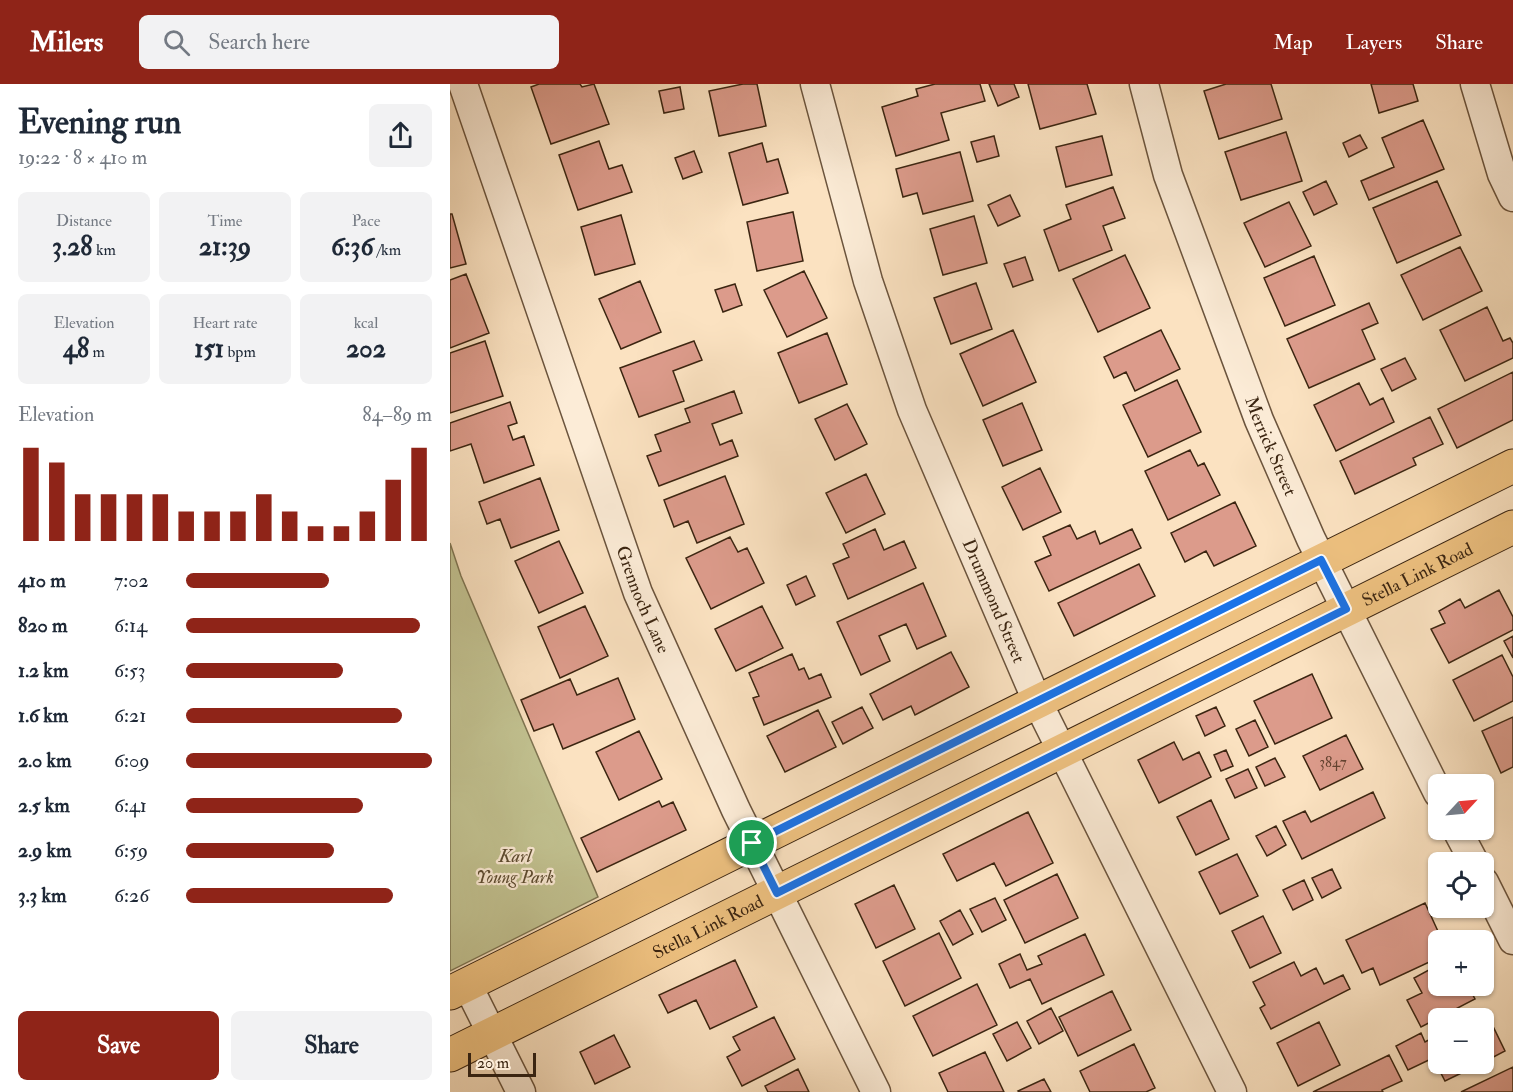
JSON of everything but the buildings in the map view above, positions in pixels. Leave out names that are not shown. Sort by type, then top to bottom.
[{"type":"main road","points":[[458,988],[1513,466]]},
{"type":"main road","name":"Stella Link Road","points":[[450,1055],[1513,527]]},
{"type":"street","name":"Grennoch Lane","points":[[463,84],[638,593],[752,843],[876,1092]]},
{"type":"street","name":"Drummond Street","points":[[815,84],[868,281],[912,410],[1037,701],[1232,1092]]},
{"type":"street","name":"Merrick Street","points":[[1144,84],[1172,186],[1259,420],[1321,560],[1428,774]]},
{"type":"street","points":[[1475,84],[1503,174],[1513,197]]},
{"type":"street","points":[[1494,902],[1513,940]]},
{"type":"street","points":[[458,988],[492,1035],[521,1092]]},
{"type":"green space","name":"Karl Young Park","points":[[450,543],[461,576],[598,897],[450,971]]},
{"type":"route","points":[[1321,560],[1346,609],[777,893],[752,843],[1321,560]]}]
